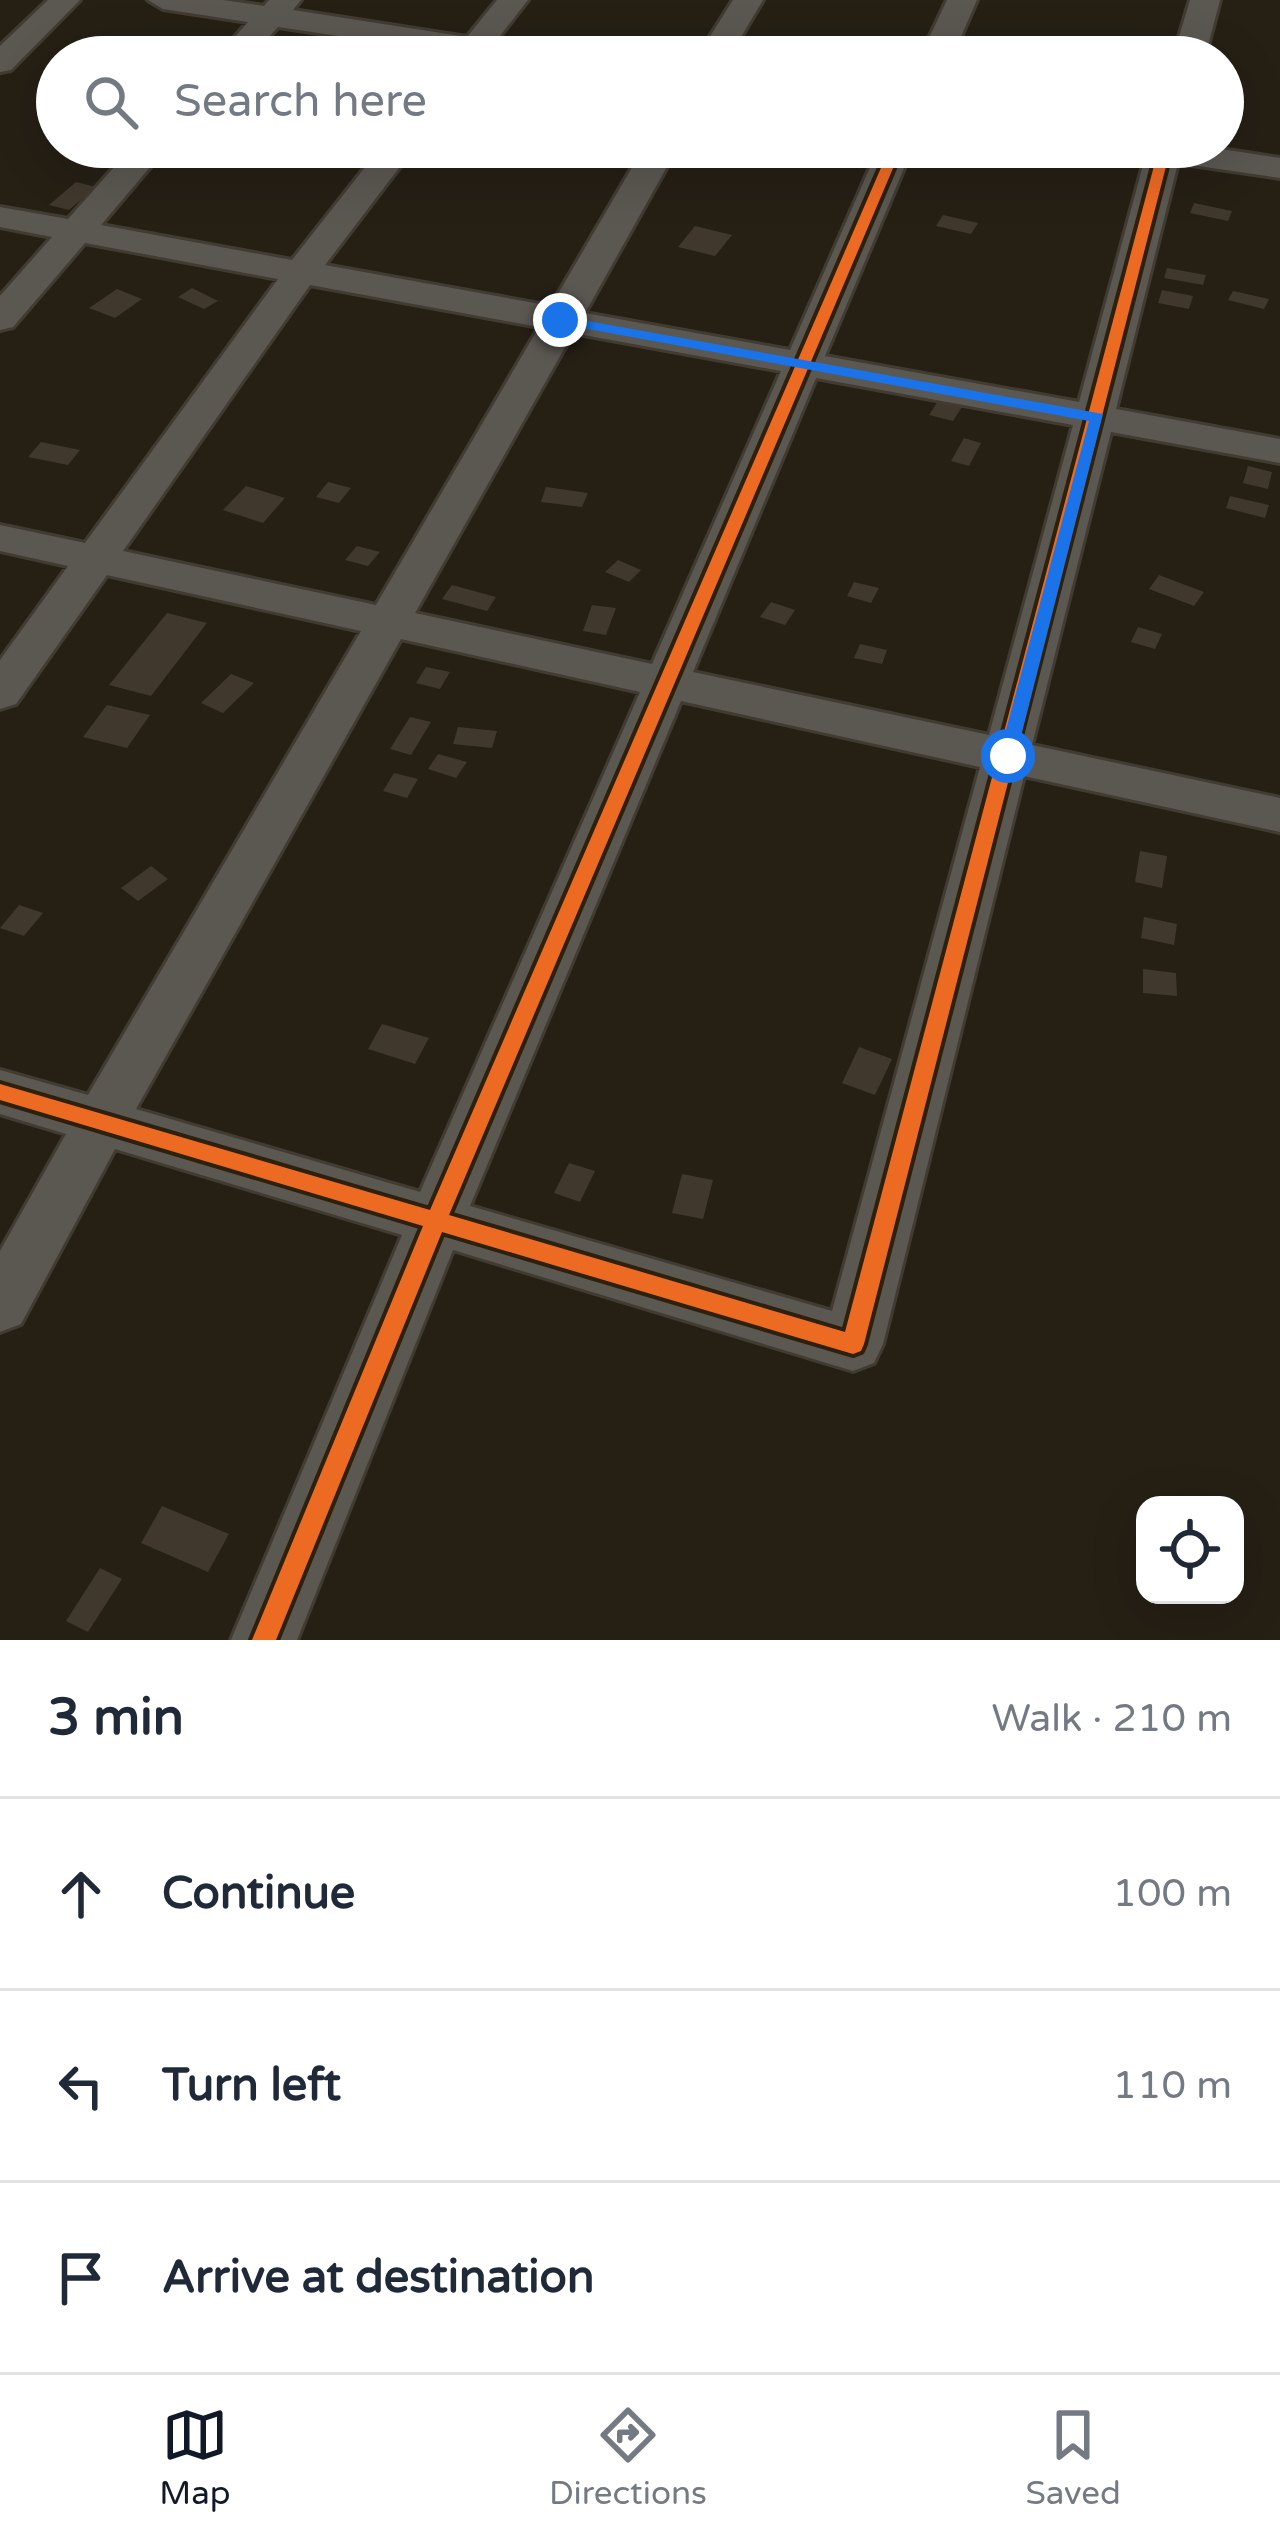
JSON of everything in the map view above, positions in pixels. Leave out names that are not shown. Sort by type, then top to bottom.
[{"type":"street","points":[[0,63],[65,0]]},
{"type":"street","points":[[163,0],[278,8],[401,36]]},
{"type":"street","points":[[484,36],[513,0]]},
{"type":"street","points":[[726,36],[748,0]]},
{"type":"street","points":[[946,36],[962,0]]},
{"type":"street","points":[[1196,36],[1205,0]]},
{"type":"street","points":[[252,36],[278,8]]},
{"type":"street","points":[[1244,162],[1280,168]]},
{"type":"street","points":[[0,319],[132,168]]},
{"type":"street","points":[[0,693],[301,272],[382,168]]},
{"type":"street","points":[[0,1306],[100,1122],[649,168]]},
{"type":"street","points":[[264,1640],[436,1221],[887,168]]},
{"type":"street","points":[[0,1092],[853,1344],[1098,418],[1152,168]]},
{"type":"street","points":[[0,217],[1280,451]]},
{"type":"street","points":[[0,538],[1280,815]]},
{"type":"building","points":[[76,182],[96,187],[69,210],[49,205]]},
{"type":"building","points":[[1194,203],[1232,211],[1228,221],[1190,213]]},
{"type":"building","points":[[943,215],[978,223],[971,234],[936,226]]},
{"type":"building","points":[[695,226],[732,235],[715,256],[678,247]]},
{"type":"building","points":[[1167,268],[1206,275],[1203,285],[1164,278]]},
{"type":"building","points":[[192,288],[218,301],[204,309],[178,297]]},
{"type":"building","points":[[117,289],[142,299],[115,318],[89,308]]},
{"type":"building","points":[[1162,290],[1193,296],[1189,309],[1158,303]]},
{"type":"building","points":[[1233,291],[1269,299],[1264,309],[1228,300]]},
{"type":"building","points":[[938,401],[962,407],[953,421],[929,415]]},
{"type":"building","points":[[964,438],[981,443],[969,466],[951,461]]},
{"type":"building","points":[[41,442],[80,450],[68,465],[28,457]]},
{"type":"building","points":[[1248,466],[1272,472],[1268,489],[1243,483]]},
{"type":"building","points":[[328,482],[351,488],[339,503],[316,497]]},
{"type":"building","points":[[246,486],[285,498],[263,523],[223,510]]},
{"type":"building","points":[[546,487],[588,493],[582,507],[541,502]]},
{"type":"building","points":[[1230,496],[1269,505],[1265,518],[1226,508]]},
{"type":"building","points":[[357,546],[380,552],[368,566],[345,560]]},
{"type":"building","points":[[618,560],[641,570],[629,582],[605,572]]},
{"type":"building","points":[[1159,575],[1204,592],[1194,606],[1149,589]]},
{"type":"building","points":[[854,582],[879,588],[871,603],[847,596]]},
{"type":"building","points":[[452,585],[496,597],[487,611],[442,599]]},
{"type":"building","points":[[771,602],[795,610],[785,625],[760,617]]},
{"type":"building","points":[[592,605],[616,608],[606,635],[583,631]]},
{"type":"building","points":[[167,613],[207,623],[151,696],[109,685]]},
{"type":"building","points":[[1138,627],[1162,634],[1155,649],[1131,642]]},
{"type":"building","points":[[860,644],[887,650],[882,664],[854,658]]},
{"type":"building","points":[[426,667],[450,672],[440,689],[416,683]]},
{"type":"building","points":[[231,674],[254,683],[223,713],[201,703]]},
{"type":"building","points":[[107,705],[150,715],[127,748],[83,737]]},
{"type":"building","points":[[410,717],[431,722],[411,755],[390,749]]},
{"type":"building","points":[[458,727],[497,731],[492,748],[453,744]]},
{"type":"building","points":[[438,754],[467,762],[456,778],[428,769]]},
{"type":"building","points":[[394,773],[418,779],[407,798],[383,791]]},
{"type":"building","points":[[1140,851],[1167,856],[1162,888],[1135,882]]},
{"type":"building","points":[[151,866],[168,879],[138,901],[121,888]]},
{"type":"building","points":[[19,905],[43,913],[24,936],[0,928]]},
{"type":"building","points":[[1144,917],[1177,924],[1174,945],[1141,938]]},
{"type":"building","points":[[1143,969],[1176,973],[1177,996],[1143,993]]},
{"type":"building","points":[[382,1024],[429,1038],[415,1064],[368,1049]]},
{"type":"building","points":[[859,1047],[892,1059],[875,1095],[842,1083]]},
{"type":"building","points":[[569,1163],[595,1171],[580,1202],[554,1193]]},
{"type":"building","points":[[682,1174],[713,1180],[703,1219],[672,1213]]},
{"type":"building","points":[[162,1506],[229,1534],[208,1572],[141,1543]]},
{"type":"building","points":[[100,1568],[122,1579],[88,1632],[66,1621]]},
{"type":"cycle path","points":[[264,1640],[436,1221],[887,168]]},
{"type":"cycle path","points":[[0,1092],[853,1344],[1160,168]]},
{"type":"route","points":[[560,320],[1098,418],[1008,756]]}]
